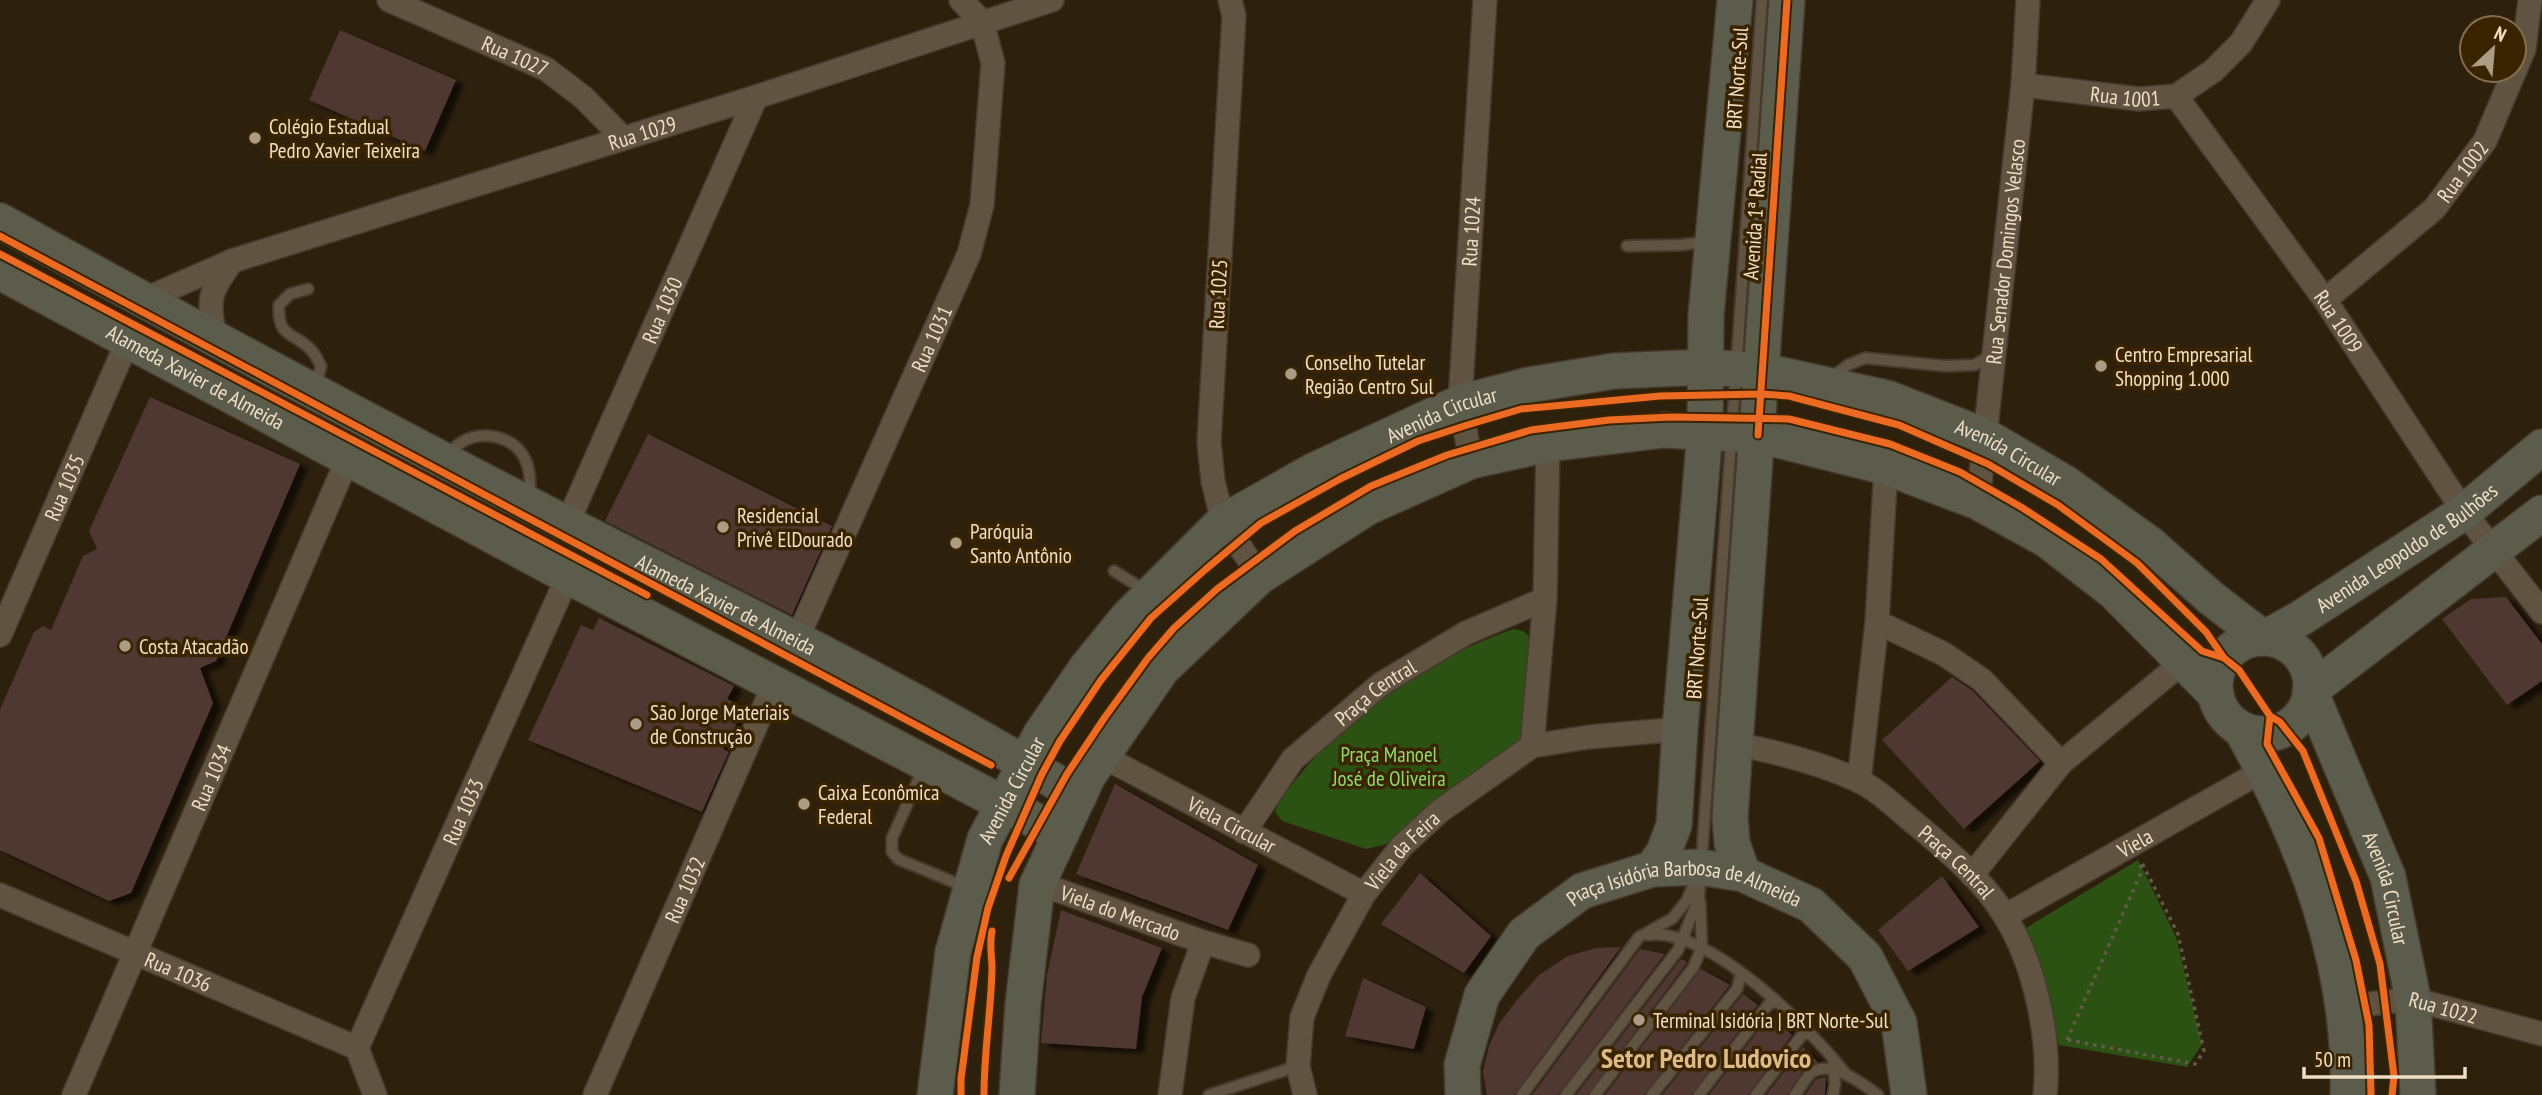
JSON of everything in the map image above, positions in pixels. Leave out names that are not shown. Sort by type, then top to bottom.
[{"type":"main road","name":"Avenida 1ª Radial","points":[[1652,869],[1664,852],[1674,825],[1680,729],[1732,433],[1735,369],[1706,315],[1735,0]]},
{"type":"main road","name":"Avenida 1ª Radial","points":[[1743,874],[1732,843],[1730,817],[1735,744],[1732,433],[1735,369],[1787,0]]},
{"type":"main road","name":"Alameda Xavier de Almeida","points":[[0,221],[215,339],[567,524],[797,639],[982,738],[1079,796]]},
{"type":"main road","name":"Alameda Xavier de Almeida","points":[[1,275],[1061,834]]},
{"type":"main road","name":"Avenida Circular","points":[[934,1095],[953,952],[985,839],[1041,734],[1087,667],[1127,618],[1223,522],[1313,471],[1460,403],[1530,385],[1614,371],[1735,369],[1824,383],[1887,398],[1987,437],[2065,483],[2151,545],[2211,598],[2264,638]]},
{"type":"main road","points":[[1017,1095],[1023,1004],[1037,885],[1100,755],[1162,669],[1260,576],[1368,507],[1471,461],[1548,444],[1664,430],[1732,433],[1886,467],[1979,502],[2047,540],[2114,592],[2216,695]]},
{"type":"main road","name":"Avenida Leopoldo de Bulhões","points":[[2264,638],[2301,618],[2464,512],[2542,447]]},
{"type":"main road","points":[[2310,690],[2542,513]]},
{"type":"main road","points":[[2241,729],[2269,733],[2285,728],[2297,719],[2306,706],[2310,690],[2309,674],[2303,660],[2293,649],[2280,641],[2264,638],[2241,643],[2224,657],[2215,682],[2216,695],[2221,709],[2241,729],[2264,770],[2295,834],[2316,890],[2331,945],[2343,1007],[2348,1095]]},
{"type":"main road","name":"Avenida Circular","points":[[2310,690],[2388,877],[2413,999],[2418,1095]]},
{"type":"main road","name":"Praça Isidória Barbosa de Almeida","points":[[1463,1095],[1462,1065],[1482,995],[1524,934],[1582,891],[1652,869],[1700,882],[1743,874],[1811,905],[1865,957],[1899,1023],[1909,1095]]},
{"type":"street","name":"Rua 1027","points":[[389,0],[546,69],[583,97],[623,138]]},
{"type":"street","points":[[961,0],[982,22]]},
{"type":"street","name":"Rua 1029","points":[[143,300],[232,261],[756,97],[1052,0]]},
{"type":"street","name":"Rua 1025","points":[[1230,0],[1234,16],[1209,442],[1213,481],[1223,522],[1260,576]]},
{"type":"street","name":"Rua 1024","points":[[1471,461],[1460,403],[1485,0]]},
{"type":"street","name":"Rua Senador Domingos Velasco","points":[[1979,502],[2023,85],[2028,0]]},
{"type":"street","name":"Rua 1001","points":[[2023,85],[2139,99],[2176,96],[2213,71],[2241,43],[2268,0]]},
{"type":"street","name":"Rua 1002","points":[[2325,300],[2434,209],[2485,141],[2524,49],[2529,0]]},
{"type":"street","name":"Rua 1031","points":[[797,639],[969,254],[982,205],[993,63],[982,22]]},
{"type":"street","name":"Rua 1009","points":[[2176,96],[2325,300],[2464,512],[2542,612]]},
{"type":"street","name":"Rua 1030","points":[[567,524],[756,97]]},
{"type":"street","points":[[215,339],[210,307],[212,290],[232,261]]},
{"type":"street","name":"Rua 1035","points":[[0,635],[128,340]]},
{"type":"street","points":[[1532,746],[1545,599],[1548,444]]},
{"type":"street","name":"Rua 1034","points":[[74,1095],[137,954],[348,458]]},
{"type":"street","points":[[1859,781],[1877,622],[1886,467]]},
{"type":"street","name":"Rua 1033","points":[[357,1048],[568,576]]},
{"type":"street","name":"Praça Central","points":[[1244,832],[1293,759],[1381,684],[1466,633],[1545,599]]},
{"type":"street","points":[[1877,622],[1944,654],[1982,680],[2061,762]]},
{"type":"street","points":[[1972,875],[2061,762],[2183,662]]},
{"type":"street","name":"Rua 1032","points":[[595,1095],[774,684]]},
{"type":"street","name":"Viela da Feira","points":[[1305,1095],[1298,1066],[1302,1017],[1320,975],[1364,894],[1402,846],[1440,811],[1532,746],[1589,737],[1680,729]]},
{"type":"street","name":"Praça Central","points":[[1735,744],[1791,755],[1859,781],[1931,836],[1972,875],[2005,916],[2024,955],[2057,1041],[2045,1095]]},
{"type":"street","name":"Viela Circular","points":[[1100,755],[1364,894]]},
{"type":"street","name":"Viela","points":[[2005,916],[2264,770]]},
{"type":"street","name":"Viela do Mercado","points":[[1037,885],[1248,955]]},
{"type":"street","name":"Rua 1036","points":[[0,895],[357,1048]]},
{"type":"street","name":"Viela do Mercado","points":[[1170,1095],[1183,998],[1203,942]]},
{"type":"street","name":"Rua 1022","points":[[2343,1007],[2413,999],[2542,1034]]},
{"type":"street","points":[[357,1048],[374,1095]]},
{"type":"lane","name":"BRT Norte-Sul","points":[[1735,369],[1762,0]]},
{"type":"lane","points":[[1627,246],[1713,241]]},
{"type":"lane","points":[[308,289],[290,294],[279,305],[278,318],[287,335],[312,350],[321,366],[314,391]]},
{"type":"lane","points":[[1824,383],[1848,365],[1865,358],[1945,366],[1973,365],[1996,354]]},
{"type":"lane","name":"BRT Norte-Sul","points":[[1700,882],[1732,433]]},
{"type":"lane","points":[[444,459],[461,442],[482,435],[509,442],[525,458],[530,480],[529,504]]},
{"type":"lane","points":[[1114,571],[1151,594]]},
{"type":"lane","points":[[926,762],[892,838],[892,852],[898,859],[971,889]]},
{"type":"lane","points":[[1595,1095],[1706,950],[1702,933],[1700,882]]},
{"type":"lane","points":[[1522,1095],[1639,937],[1673,918],[1700,882]]},
{"type":"lane","points":[[1566,1095],[1678,950],[1700,882]]},
{"type":"lane","points":[[1639,937],[1657,934],[1684,938],[1706,950],[1776,1001],[1831,1055],[1839,1072],[1833,1095]]},
{"type":"lane","points":[[1653,1095],[1737,989],[1741,974]]},
{"type":"lane","points":[[1699,1095],[1768,1005],[1776,1001]]},
{"type":"lane","points":[[1756,1095],[1802,1035],[1809,1032]]},
{"type":"lane","points":[[1209,1095],[1298,1066]]},
{"type":"lane","points":[[1795,1095],[1812,1073],[1825,1069],[1839,1072],[1878,1095]]},
{"type":"path","points":[[2141,861],[2178,934],[2204,1051],[2195,1064],[2057,1041],[2140,875],[2141,861]]},
{"type":"green space","name":"Praça Manoel José de Oliveira","points":[[1513,629],[1526,633],[1533,645],[1522,738],[1516,748],[1454,788],[1387,844],[1366,849],[1282,821],[1275,812],[1283,796],[1323,748],[1371,705],[1454,654]]},
{"type":"green space","points":[[2138,860],[2176,937],[2202,1044],[2187,1067],[2059,1045],[2026,928]]},
{"type":"building","points":[[340,30],[456,80],[425,151],[309,100]]},
{"type":"building","name":"Costa Atacadão","points":[[150,397],[300,464],[216,661],[200,668],[213,703],[131,893],[109,901],[0,850],[0,710],[34,632],[43,626],[51,630],[83,556],[97,549],[89,531]]},
{"type":"building","name":"Residencial Privê ElDourado","points":[[648,434],[832,526],[792,615],[605,521]]},
{"type":"building","points":[[2506,597],[2542,644],[2542,681],[2507,705],[2442,619],[2471,599]]},
{"type":"building","name":"São Jorge Materiais de Construção","points":[[599,618],[734,686],[727,699],[745,708],[723,749],[729,752],[702,812],[528,740],[581,625],[593,630]]},
{"type":"building","points":[[1952,677],[1973,691],[2040,761],[1964,829],[1882,740]]},
{"type":"building","points":[[1115,784],[1258,865],[1228,930],[1076,874]]},
{"type":"building","points":[[1420,873],[1491,936],[1464,973],[1381,924]]},
{"type":"building","points":[[1942,876],[1979,927],[1908,971],[1878,930]]},
{"type":"building","points":[[1061,910],[1162,948],[1142,997],[1136,1049],[1041,1043],[1047,975]]},
{"type":"building","points":[[1621,947],[1514,1095],[1487,1095],[1483,1072],[1489,1046],[1499,1024],[1539,975],[1568,956],[1596,948]]},
{"type":"building","points":[[1640,949],[1665,954],[1558,1095],[1532,1095]]},
{"type":"building","points":[[1681,959],[1687,962],[1686,964],[1587,1095],[1576,1095]]},
{"type":"building","points":[[1701,969],[1730,985],[1644,1095],[1605,1095]]},
{"type":"building","points":[[1363,978],[1426,1007],[1414,1049],[1345,1036]]},
{"type":"building","points":[[1743,994],[1758,1005],[1691,1095],[1662,1095]]},
{"type":"building","points":[[1770,1015],[1792,1035],[1748,1095],[1709,1095]]},
{"type":"building","points":[[1803,1047],[1818,1062],[1804,1069],[1787,1095],[1766,1095]]},
{"type":"building","points":[[1826,1077],[1825,1095],[1805,1095],[1816,1079]]},
{"type":"cycle path","points":[[1758,435],[1787,0]]},
{"type":"cycle path","points":[[0,236],[991,765]]},
{"type":"cycle path","points":[[0,254],[647,595]]},
{"type":"cycle path","points":[[961,1095],[977,957],[988,908],[1006,856],[1042,774],[1060,741],[1101,680],[1151,618],[1206,569],[1261,523],[1340,479],[1418,441],[1464,426],[1521,409],[1660,396],[1761,394],[1789,396],[1899,425],[1988,464],[2058,505],[2137,563],[2206,632],[2224,658],[2239,670],[2270,716],[2280,722],[2303,751],[2356,881],[2380,964],[2394,1076],[2392,1095]]},
{"type":"cycle path","points":[[1009,878],[1067,774],[1105,717],[1148,658],[1174,628],[1217,589],[1295,531],[1371,486],[1447,455],[1531,430],[1609,420],[1671,417],[1789,419],[1890,444],[1960,472],[2021,507],[2101,559],[2202,651],[2224,658]]},
{"type":"cycle path","points":[[2270,716],[2267,744],[2319,838],[2356,960],[2369,1025],[2371,1095]]},
{"type":"cycle path","points":[[984,1095],[992,931]]},
{"type":"place","name":"Colégio Estadual Pedro Xavier Teixeira","points":[[255,138]]},
{"type":"place","name":"Centro Empresarial Shopping 1.000","points":[[2101,366]]},
{"type":"place","name":"Conselho Tutelar Região Centro Sul","points":[[1291,374]]},
{"type":"place","name":"Residencial Privê ElDourado","points":[[723,527]]},
{"type":"place","name":"Paróquia Santo Antônio","points":[[956,543]]},
{"type":"place","name":"Costa Atacadão","points":[[125,646]]},
{"type":"place","name":"São Jorge Materiais de Construção","points":[[636,724]]},
{"type":"place","name":"Caixa Econômica Federal","points":[[804,804]]},
{"type":"place","name":"Terminal Isidória | BRT Norte-Sul","points":[[1639,1020]]},
{"type":"district","name":"Setor Pedro Ludovico","points":[[1706,1057]]}]
